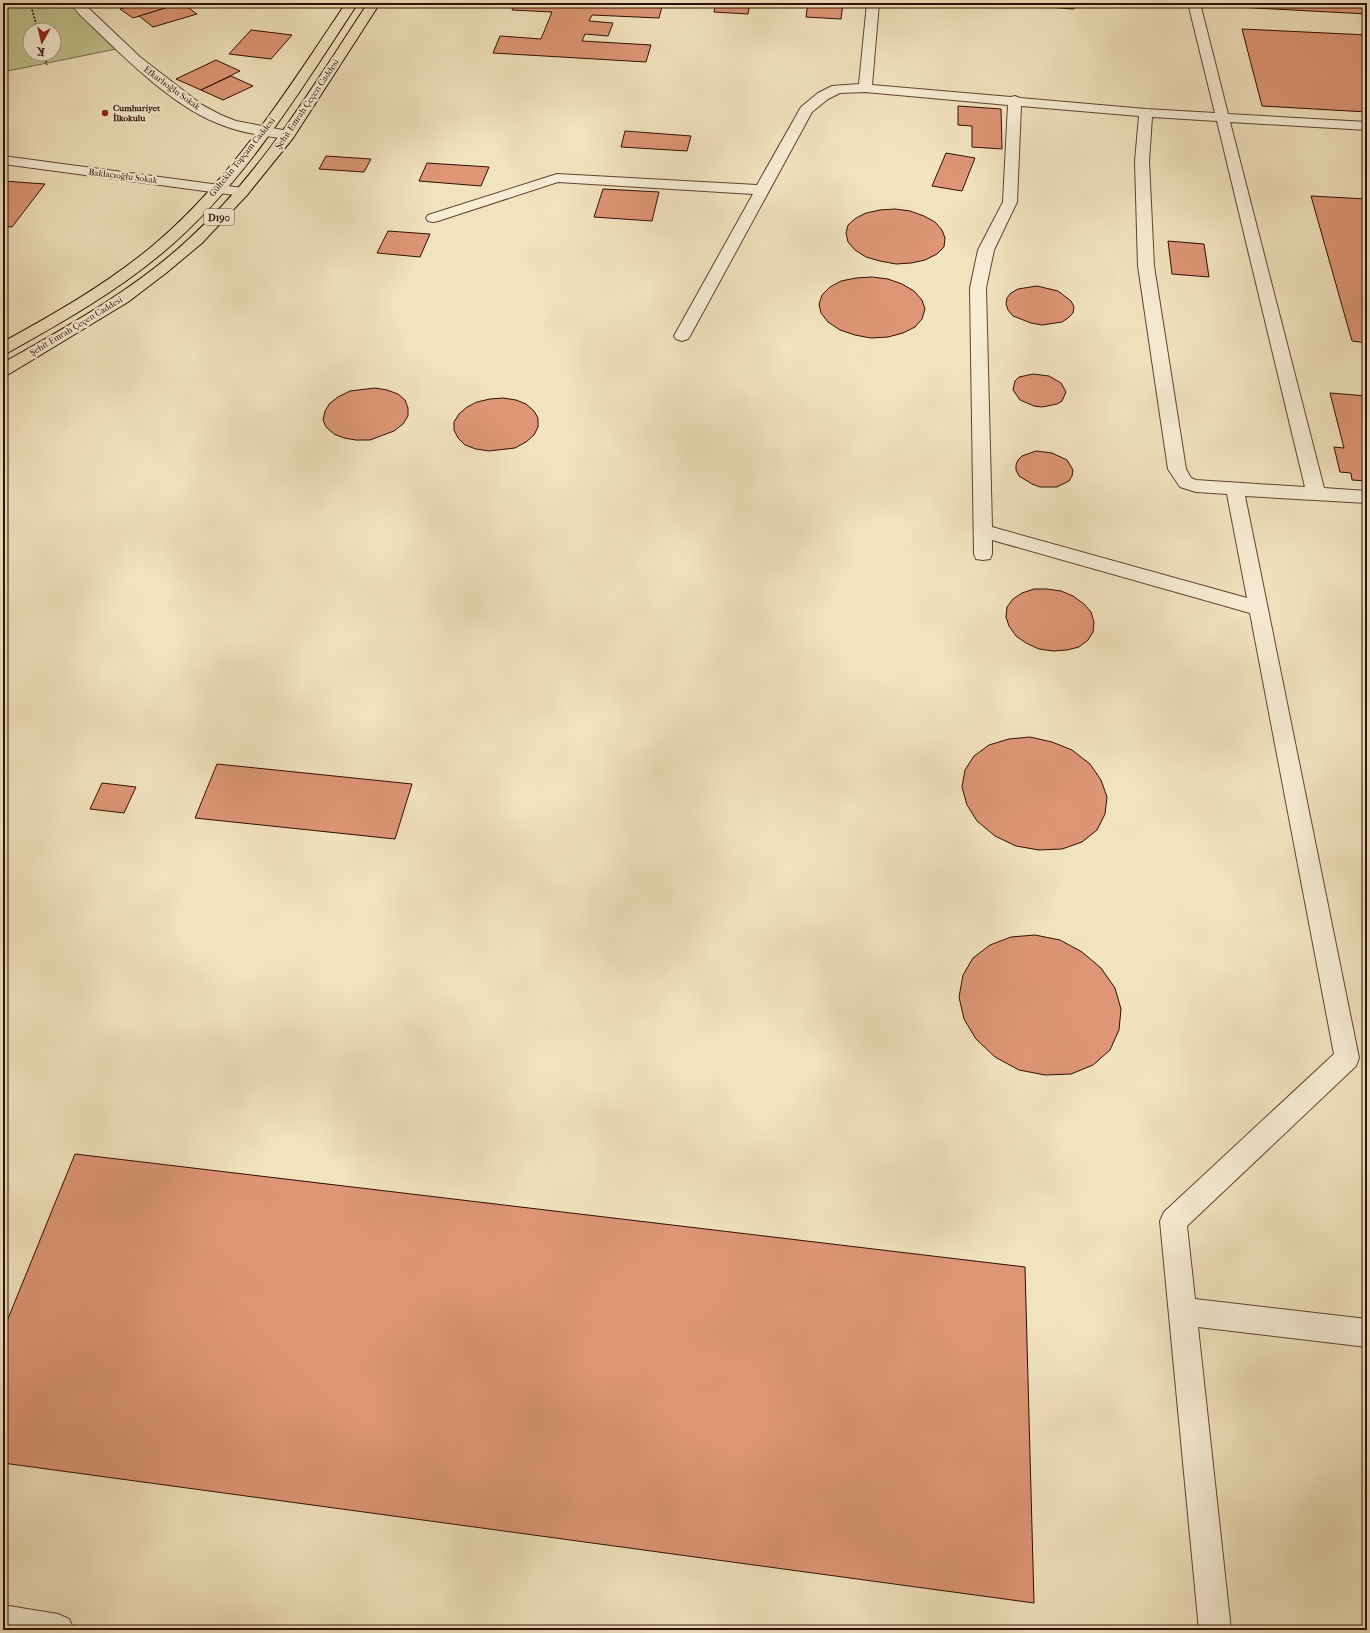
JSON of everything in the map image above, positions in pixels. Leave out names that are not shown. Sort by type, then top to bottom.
[{"type":"highway","name":"Gültekin Topçam Caddesi","points":[[3,349],[104,289],[139,264],[176,233],[218,188],[264,132],[352,3]]},
{"type":"highway","name":"Şehit Emrah Çeçen Caddesi","points":[[3,370],[122,299],[198,240],[242,192],[288,135],[374,3]]},
{"type":"street","name":"Efkarlıoğlu Sokak","points":[[76,3],[114,42],[154,76],[194,106],[221,120],[239,126],[264,132],[288,135]]},
{"type":"street","points":[[865,88],[873,3]]},
{"type":"street","points":[[1194,3],[1316,494]]},
{"type":"street","points":[[682,336],[806,110],[823,96],[837,89],[865,88],[1015,100],[1146,113],[1367,126]]},
{"type":"street","points":[[983,554],[978,288],[986,250],[1010,202],[1015,100]]},
{"type":"street","points":[[1146,113],[1142,161],[1146,266],[1177,469],[1181,477],[1187,483],[1194,485],[1367,497]]},
{"type":"street","name":"Baklacıoğlu Sokak","points":[[3,160],[242,192]]},
{"type":"street","points":[[433,218],[557,178],[762,190]]},
{"type":"street","points":[[1215,1630],[1173,1222],[1347,1058],[1235,488]]},
{"type":"street","points":[[983,531],[1258,608]]},
{"type":"street","points":[[1182,1310],[1367,1333]]},
{"type":"street","points":[[3,1621],[58,1630]]},
{"type":"path","points":[[3,8],[30,3],[36,22]]},
{"type":"green space","points":[[3,3],[76,3],[121,48],[62,60],[62,22],[22,22],[22,62],[52,62],[3,72]]},
{"type":"building","points":[[140,3],[182,3],[133,18],[120,9]]},
{"type":"building","points":[[182,3],[197,14],[153,27],[139,16]]},
{"type":"building","points":[[515,3],[663,3],[659,18],[592,15],[589,21],[613,23],[608,36],[585,34],[582,41],[651,45],[646,62],[493,53],[500,36],[541,39],[552,12],[512,10]]},
{"type":"building","points":[[716,3],[750,3],[748,14],[714,12]]},
{"type":"building","points":[[808,3],[843,3],[841,19],[806,17]]},
{"type":"building","points":[[991,3],[1074,3],[1074,9]]},
{"type":"building","points":[[1235,3],[1367,3],[1367,14],[1236,7]]},
{"type":"building","points":[[1242,29],[1367,35],[1367,112],[1262,106]]},
{"type":"building","points":[[251,30],[292,35],[271,59],[229,54]]},
{"type":"building","points":[[216,60],[240,71],[201,90],[176,79]]},
{"type":"building","points":[[231,76],[253,86],[223,100],[201,90]]},
{"type":"building","points":[[958,106],[1001,109],[1002,149],[972,147],[972,126],[958,125]]},
{"type":"building","points":[[625,131],[691,136],[687,151],[621,147]]},
{"type":"building","points":[[946,153],[975,158],[962,191],[932,186]]},
{"type":"building","points":[[326,156],[371,159],[364,172],[319,169]]},
{"type":"building","points":[[427,163],[489,167],[481,186],[419,181]]},
{"type":"building","points":[[3,181],[45,184],[12,227],[3,226]]},
{"type":"building","points":[[603,189],[659,192],[652,221],[594,217]]},
{"type":"building","points":[[1311,196],[1367,199],[1367,343],[1352,341]]},
{"type":"building","points":[[895,209],[910,211],[935,222],[942,230],[945,238],[944,247],[937,254],[925,260],[896,264],[866,257],[855,250],[848,242],[846,233],[848,225],[856,218],[866,213]]},
{"type":"building","points":[[388,231],[430,234],[420,257],[377,253]]},
{"type":"building","points":[[1168,241],[1204,244],[1209,277],[1172,274]]},
{"type":"building","points":[[872,277],[888,279],[902,284],[914,291],[922,300],[925,309],[922,319],[915,327],[903,333],[888,337],[871,338],[840,330],[828,322],[821,313],[819,304],[822,295],[830,287],[841,281]]},
{"type":"building","points":[[1037,286],[1058,291],[1071,301],[1074,307],[1073,313],[1062,322],[1042,325],[1031,323],[1013,316],[1008,310],[1006,304],[1007,298],[1011,293],[1018,289]]},
{"type":"building","points":[[1033,374],[1049,376],[1061,383],[1066,392],[1062,401],[1057,404],[1042,407],[1034,406],[1020,400],[1013,390],[1015,381],[1019,377]]},
{"type":"building","points":[[375,388],[398,394],[405,400],[408,408],[408,416],[403,424],[394,431],[370,440],[344,438],[334,434],[326,427],[323,420],[325,411],[330,403],[350,391]]},
{"type":"building","points":[[1330,393],[1367,396],[1367,481],[1352,480],[1351,473],[1340,472],[1334,447],[1344,448]]},
{"type":"building","points":[[503,398],[516,400],[526,404],[534,411],[538,418],[538,427],[534,435],[526,442],[515,448],[489,451],[476,449],[465,445],[458,438],[454,430],[454,422],[459,414],[467,407],[477,402]]},
{"type":"building","points":[[1036,451],[1052,453],[1067,460],[1073,470],[1069,481],[1057,487],[1040,487],[1019,476],[1016,470],[1018,460],[1022,456]]},
{"type":"building","points":[[1034,589],[1061,591],[1073,596],[1084,604],[1091,612],[1094,622],[1093,632],[1088,640],[1079,647],[1053,651],[1039,649],[1016,636],[1009,626],[1006,617],[1007,607],[1013,599],[1022,593]]},
{"type":"building","points":[[1030,737],[1052,742],[1072,750],[1090,764],[1101,780],[1107,797],[1105,814],[1097,830],[1082,842],[1062,849],[1039,850],[1016,846],[995,836],[977,821],[967,805],[962,787],[965,770],[974,756],[989,745],[1009,739]]},
{"type":"building","points":[[217,764],[412,784],[395,839],[195,818]]},
{"type":"building","points":[[102,783],[136,787],[124,813],[90,809]]},
{"type":"building","points":[[1035,935],[1060,940],[1082,952],[1101,968],[1115,988],[1121,1009],[1119,1030],[1110,1050],[1093,1065],[1071,1074],[1045,1075],[1019,1070],[995,1057],[976,1039],[964,1019],[959,997],[963,975],[973,958],[990,945],[1011,937]]},
{"type":"building","points":[[75,1154],[1025,1267],[1034,1603],[3,1463],[3,1331]]},
{"type":"place","name":"Cumhuriyet İlkokulu","points":[[105,113]]}]
